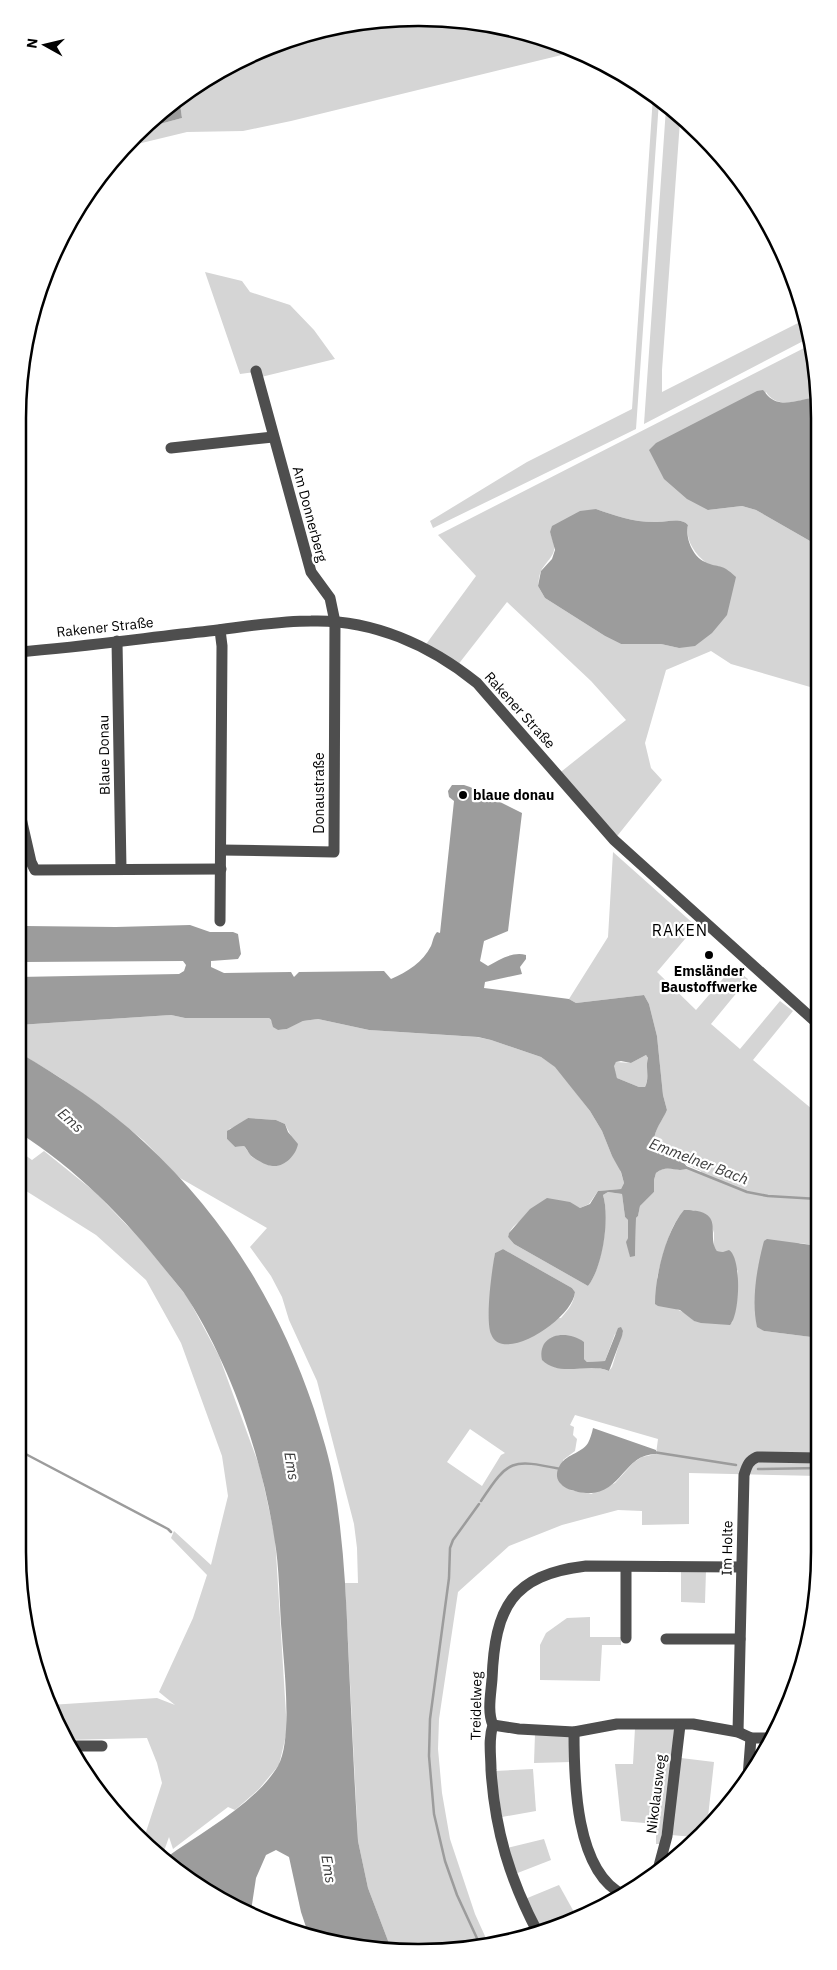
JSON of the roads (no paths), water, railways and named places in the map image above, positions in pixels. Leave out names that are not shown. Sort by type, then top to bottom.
[{"type":"street","name":"Am Donnerberg","points":[[256,372],[310,572],[330,598],[335,622]]},
{"type":"street","points":[[171,448],[273,437]]},
{"type":"street","name":"Rakener Straße","points":[[26,651],[292,622],[335,622],[363,626],[412,642],[439,655],[477,683],[614,840],[811,1018]]},
{"type":"street","name":"Donaustraße","points":[[221,850],[334,852],[335,622]]},
{"type":"street","points":[[220,630],[222,646],[220,921]]},
{"type":"street","name":"Blaue Donau","points":[[117,641],[121,868]]},
{"type":"street","points":[[26,838],[35,870],[121,868],[220,869]]},
{"type":"street","name":"Im Holte","points":[[738,1732],[744,1475],[747,1465],[757,1457],[811,1458]]},
{"type":"street","name":"Treidelweg","points":[[534,1926],[520,1899],[502,1848],[492,1782],[490,1733],[493,1725],[491,1719],[493,1656],[496,1632],[502,1614],[510,1601],[528,1584],[553,1573],[586,1566],[741,1567]]},
{"type":"street","points":[[626,1567],[626,1638]]},
{"type":"street","points":[[666,1639],[740,1639]]},
{"type":"street","points":[[493,1725],[519,1729],[574,1732],[617,1724],[693,1724],[738,1732],[752,1738],[763,1738]]},
{"type":"street","name":"Nikolausweg","points":[[661,1860],[667,1836],[680,1725]]},
{"type":"street","points":[[574,1732],[574,1766],[578,1813],[589,1849],[600,1874],[610,1886],[616,1890]]},
{"type":"street","points":[[750,1762],[752,1738]]},
{"type":"street","points":[[78,1746],[102,1746]]},
{"type":"water","points":[[180,107],[182,118],[160,124]]},
{"type":"water","points":[[763,390],[773,400],[785,403],[810,398],[811,542],[756,510],[742,506],[708,510],[687,499],[664,479],[649,450],[656,443],[757,391]]},
{"type":"water","points":[[596,509],[634,520],[650,522],[682,521],[688,525],[689,540],[696,555],[705,562],[727,569],[736,577],[727,615],[712,633],[695,646],[679,648],[661,644],[621,644],[545,598],[538,586],[541,571],[552,559],[555,550],[550,532],[552,526],[580,511]]},
{"type":"water","points":[[452,785],[464,785],[522,813],[508,931],[484,941],[480,961],[488,966],[516,954],[526,955],[526,959],[520,967],[522,974],[485,982],[484,988],[569,999],[576,1003],[644,995],[649,1004],[657,1036],[663,1095],[667,1110],[655,1134],[654,1144],[656,1149],[677,1150],[680,1158],[688,1168],[684,1170],[665,1169],[656,1173],[654,1192],[640,1206],[636,1218],[635,1256],[630,1257],[626,1242],[628,1238],[628,1220],[625,1217],[622,1194],[608,1192],[603,1195],[606,1216],[604,1242],[598,1267],[588,1286],[514,1244],[508,1237],[509,1233],[530,1209],[547,1198],[570,1202],[580,1208],[590,1204],[598,1191],[621,1189],[624,1183],[621,1172],[602,1131],[590,1111],[555,1067],[541,1057],[478,1037],[369,1030],[318,1019],[303,1021],[287,1029],[278,1030],[273,1027],[269,1018],[185,1018],[171,1015],[26,1024],[26,977],[179,974],[184,971],[186,965],[183,961],[26,962],[26,926],[116,927],[190,925],[210,932],[233,932],[238,934],[241,954],[238,959],[211,961],[211,967],[224,973],[291,972],[294,977],[299,972],[384,971],[391,979],[403,973],[424,957],[437,932],[440,933],[454,801],[449,797],[448,791]],"holes":[[[646,1055],[648,1058],[645,1087],[639,1087],[617,1078],[614,1066],[616,1062],[631,1063]]]},
{"type":"water","name":"Ems","points":[[26,1057],[67,1082],[114,1116],[173,1171],[224,1232],[266,1299],[284,1334],[314,1409],[334,1484],[340,1524],[345,1584],[358,1841],[368,1888],[389,1943],[342,1936],[306,1927],[289,1857],[276,1850],[266,1855],[256,1878],[252,1906],[201,1878],[170,1855],[227,1816],[256,1793],[278,1766],[283,1754],[286,1721],[286,1684],[277,1561],[269,1506],[262,1475],[243,1413],[218,1353],[186,1295],[116,1213],[79,1178],[26,1137]]},
{"type":"water","points":[[248,1118],[276,1120],[285,1124],[288,1132],[298,1144],[289,1160],[282,1165],[268,1165],[252,1157],[244,1146],[235,1147],[227,1139],[227,1131]]},
{"type":"water","points":[[684,1210],[698,1211],[706,1214],[711,1219],[714,1245],[717,1251],[729,1250],[733,1255],[738,1275],[738,1299],[730,1325],[701,1323],[694,1321],[680,1310],[655,1304],[659,1267],[663,1254],[672,1230]]},
{"type":"water","points":[[767,1239],[811,1245],[811,1337],[764,1331],[757,1327],[755,1317],[756,1284],[764,1241]]},
{"type":"water","points":[[503,1249],[572,1288],[575,1292],[571,1303],[563,1314],[550,1325],[536,1335],[508,1344],[498,1342],[491,1334],[489,1327],[490,1294],[495,1253]]},
{"type":"water","points":[[621,1327],[623,1331],[622,1336],[609,1371],[592,1368],[557,1368],[542,1360],[544,1344],[548,1339],[561,1335],[577,1338],[584,1342],[584,1359],[587,1362],[605,1361],[618,1328]]},
{"type":"water","points":[[593,1428],[656,1450],[656,1454],[644,1456],[635,1461],[613,1484],[604,1490],[593,1493],[578,1492],[567,1488],[558,1480],[558,1469],[565,1459],[585,1447]]},
{"type":"waterway","name":"Emmelner Bach","points":[[685,1167],[747,1192],[768,1196],[811,1199]]},
{"type":"waterway","points":[[653,1452],[736,1465]]},
{"type":"waterway","points":[[26,1454],[171,1532]]},
{"type":"waterway","points":[[481,1501],[498,1477],[505,1470],[513,1466],[531,1464],[561,1469]]},
{"type":"waterway","points":[[758,1469],[811,1468]]},
{"type":"waterway","points":[[477,1939],[457,1895],[445,1861],[434,1814],[429,1756],[430,1719],[449,1578],[450,1548],[453,1540],[479,1504]]},
{"type":"place","name":"blaue donau","points":[[463,795]]},
{"type":"place","name":"Emsländer Baustoffwerke","points":[[709,955]]},
{"type":"district","name":"RAKEN","points":[[680,930]]}]
